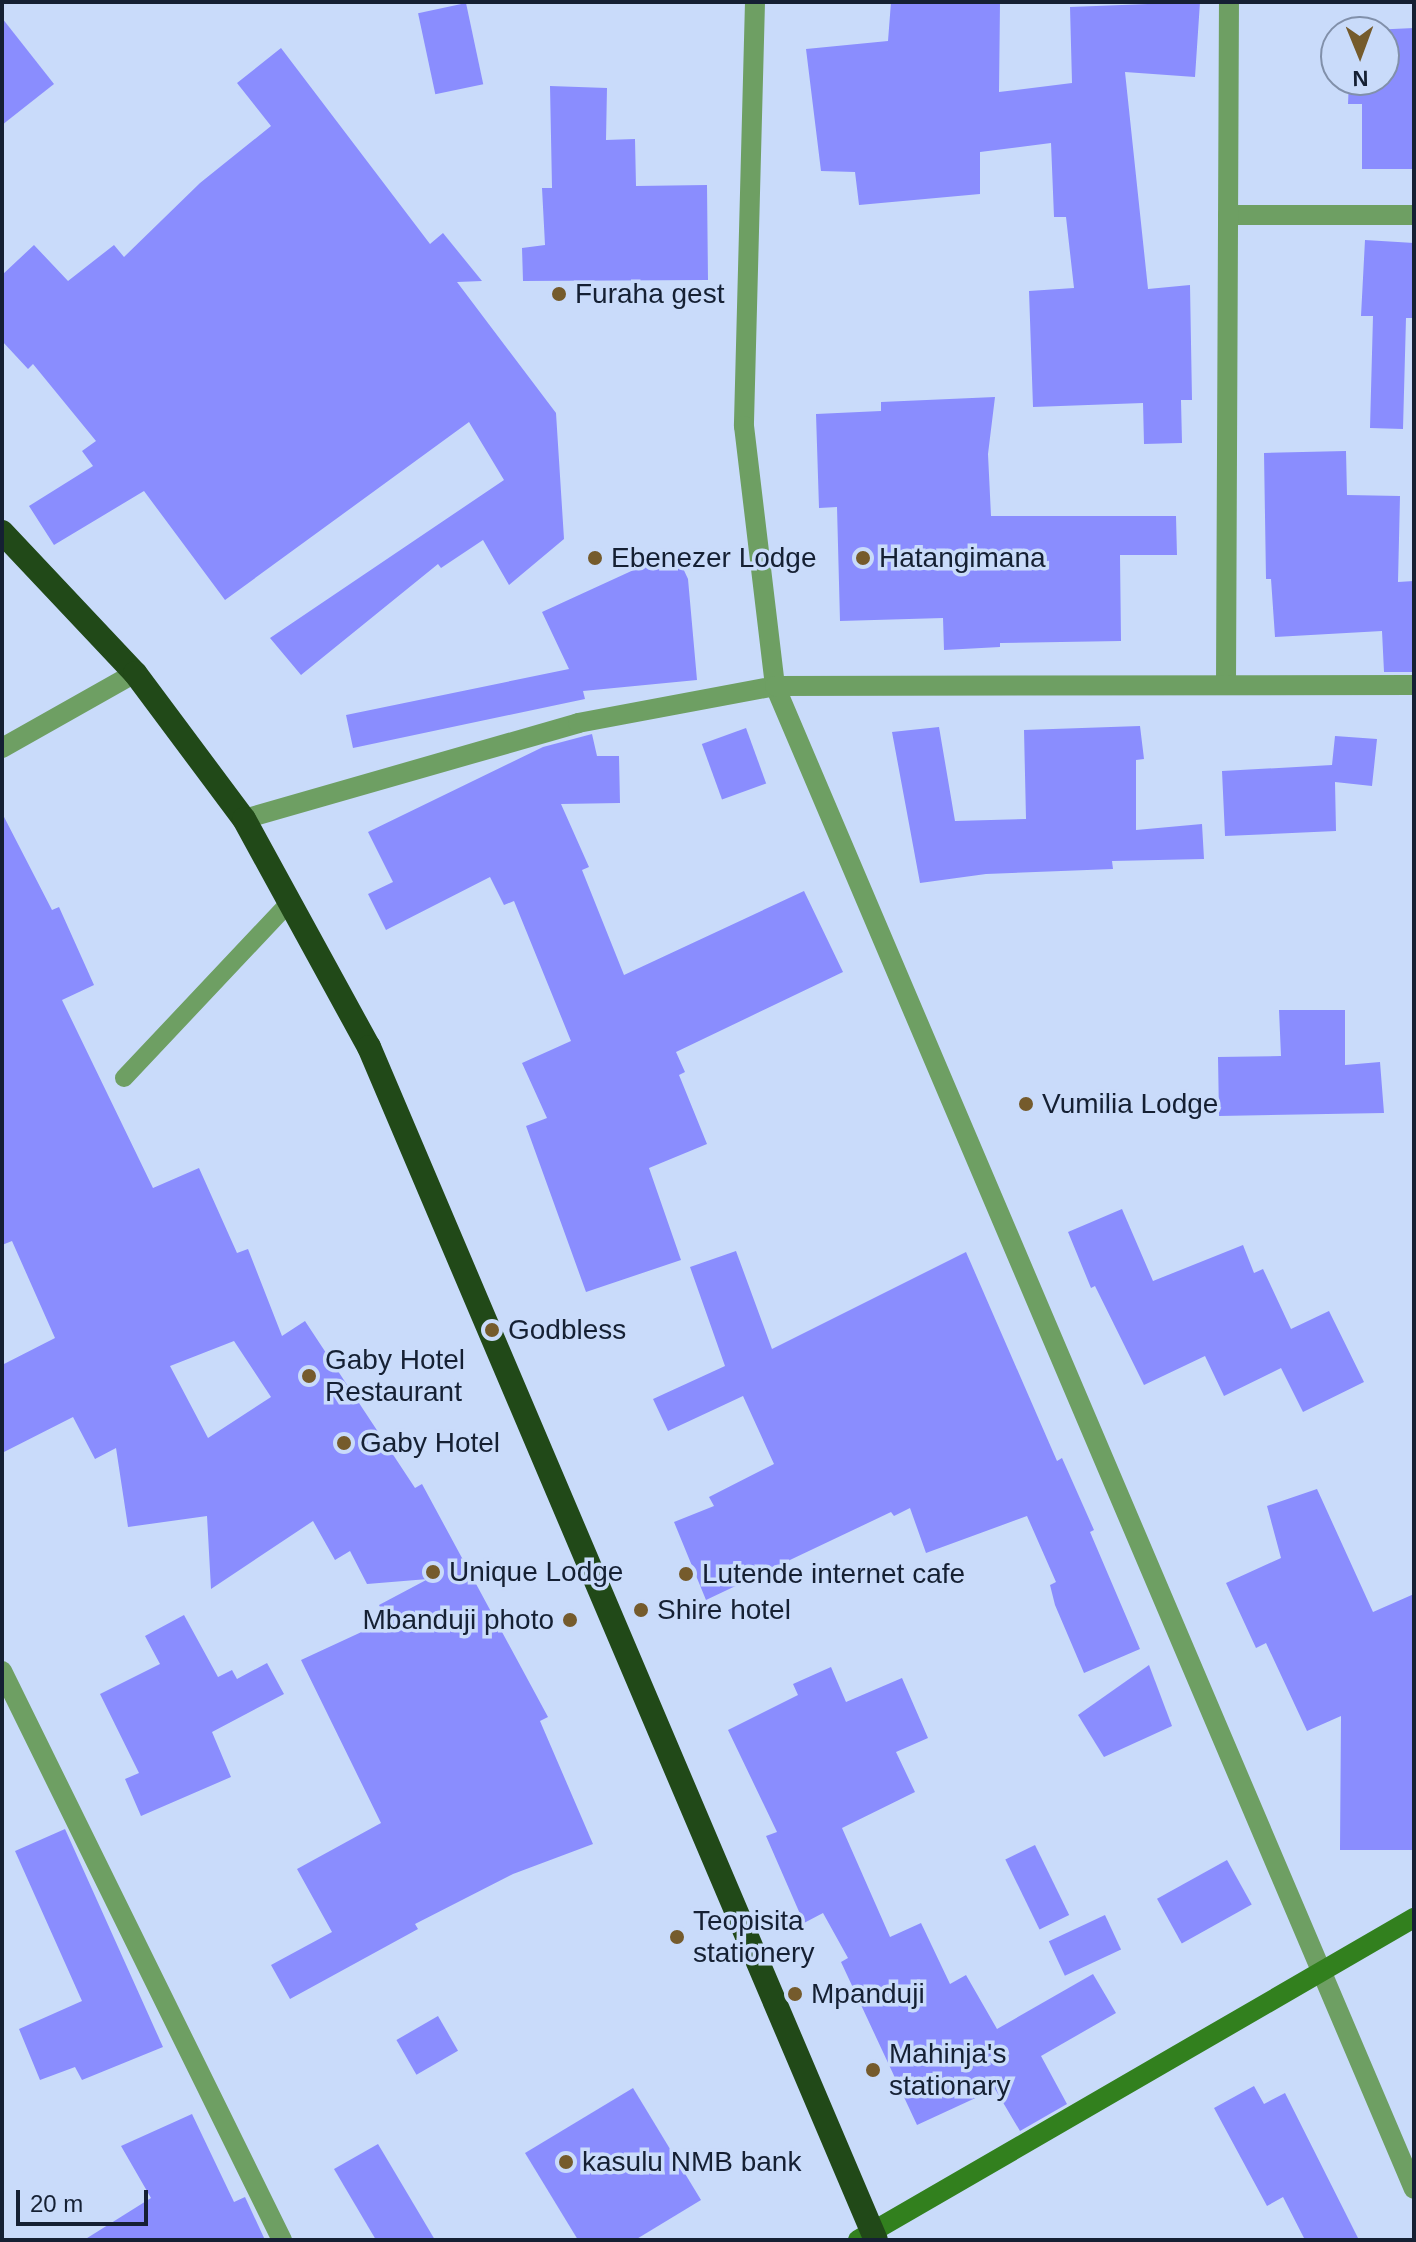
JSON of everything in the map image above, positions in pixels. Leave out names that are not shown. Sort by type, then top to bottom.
[{"type":"highway","points":[[2,532],[135,673],[244,819],[369,1047],[869,2237]]},
{"type":"street","points":[[755,2],[744,426],[775,686],[1318,1974],[1414,2189]]},
{"type":"street","points":[[1226,683],[1229,2]]},
{"type":"street","points":[[1228,215],[1414,215]]},
{"type":"street","points":[[2,748],[135,673]]},
{"type":"street","points":[[244,819],[578,723],[775,686],[1414,685]]},
{"type":"street","points":[[2,1671],[282,2240]]},
{"type":"street","points":[[869,2237],[1414,1918]]},
{"type":"lane","points":[[124,1078],[289,903]]},
{"type":"building","points":[[891,2],[1000,2],[999,92],[1072,83],[1070,7],[1200,2],[1195,77],[1125,72],[1148,289],[1190,285],[1192,400],[1181,400],[1182,443],[1144,444],[1143,403],[1033,407],[1029,291],[1074,288],[1066,217],[1054,217],[1051,143],[980,152],[980,194],[859,205],[855,172],[821,171],[806,49],[888,41]]},
{"type":"building","points":[[466,3],[483,84],[435,94],[418,13]]},
{"type":"building","points":[[2,18],[54,84],[2,125]]},
{"type":"building","points":[[1414,28],[1414,169],[1362,169],[1362,104],[1348,104],[1348,96],[1400,96],[1400,29]]},
{"type":"building","points":[[281,48],[430,244],[443,233],[482,281],[457,282],[556,413],[564,539],[509,585],[483,540],[441,568],[438,564],[301,675],[270,638],[504,480],[469,422],[225,600],[144,491],[54,545],[29,506],[93,466],[82,451],[96,441],[33,364],[28,369],[2,341],[2,275],[34,245],[68,281],[114,245],[124,257],[200,183],[271,126],[237,83]]},
{"type":"building","points":[[550,86],[607,88],[606,140],[635,139],[636,186],[707,185],[708,280],[523,281],[522,248],[545,245],[542,188],[552,188]]},
{"type":"building","points":[[1365,240],[1414,243],[1414,318],[1406,318],[1403,429],[1370,428],[1373,316],[1361,316]]},
{"type":"building","points":[[995,397],[988,454],[991,516],[1176,516],[1177,555],[1120,555],[1121,641],[1000,643],[1000,647],[944,650],[943,618],[840,621],[837,507],[819,508],[816,414],[881,411],[881,402]]},
{"type":"building","points":[[1346,451],[1347,495],[1400,496],[1398,582],[1414,581],[1414,672],[1384,672],[1382,631],[1275,637],[1271,579],[1266,579],[1264,453]]},
{"type":"building","points":[[675,551],[688,579],[697,680],[583,691],[585,699],[353,748],[346,715],[569,669],[542,612]]},
{"type":"building","points":[[1140,726],[1144,759],[1136,760],[1136,830],[1202,824],[1204,859],[1112,861],[1113,869],[986,874],[920,883],[892,732],[939,727],[955,821],[1026,819],[1024,730]]},
{"type":"building","points":[[746,728],[766,783],[722,800],[702,744]]},
{"type":"building","points":[[592,734],[597,756],[619,756],[620,803],[561,804],[589,867],[582,870],[624,975],[804,891],[843,972],[676,1052],[685,1072],[679,1075],[707,1144],[649,1168],[681,1260],[586,1292],[526,1126],[547,1118],[522,1063],[571,1041],[514,901],[504,905],[490,877],[386,930],[368,894],[393,882],[368,832],[543,747]]},
{"type":"building","points":[[1335,736],[1377,739],[1372,786],[1335,782],[1336,831],[1225,836],[1222,771],[1332,765]]},
{"type":"building","points":[[2,813],[52,910],[59,907],[94,985],[62,1000],[153,1188],[199,1168],[237,1253],[248,1249],[282,1336],[305,1321],[415,1488],[422,1484],[548,1717],[540,1721],[593,1844],[513,1874],[415,1924],[418,1929],[290,1999],[271,1965],[332,1932],[297,1869],[381,1823],[301,1660],[368,1629],[366,1624],[384,1616],[379,1605],[428,1579],[367,1584],[350,1551],[335,1560],[313,1521],[211,1589],[207,1516],[128,1527],[116,1448],[95,1459],[73,1417],[2,1453],[2,1365],[55,1338],[12,1241],[2,1245]],"holes":[[[234,1341],[271,1397],[208,1438],[170,1366]]]},
{"type":"building","points":[[1279,1010],[1345,1010],[1345,1065],[1380,1062],[1384,1113],[1219,1116],[1218,1057],[1281,1056]]},
{"type":"building","points":[[1122,1209],[1153,1281],[1243,1245],[1254,1273],[1263,1269],[1291,1329],[1329,1311],[1364,1382],[1303,1412],[1281,1368],[1224,1396],[1205,1356],[1144,1385],[1095,1286],[1091,1288],[1068,1232]]},
{"type":"building","points":[[736,1251],[772,1349],[966,1252],[1057,1461],[1062,1458],[1094,1530],[1090,1532],[1140,1649],[1084,1673],[1055,1605],[1050,1585],[1056,1582],[1027,1516],[926,1553],[910,1508],[894,1516],[891,1512],[706,1600],[674,1522],[714,1506],[709,1497],[774,1464],[743,1396],[668,1431],[653,1399],[725,1366],[690,1267]]},
{"type":"building","points":[[1317,1489],[1373,1612],[1414,1594],[1414,1850],[1340,1850],[1341,1716],[1307,1731],[1266,1643],[1256,1648],[1226,1583],[1281,1558],[1267,1506]]},
{"type":"building","points":[[184,1615],[218,1677],[232,1670],[237,1679],[267,1663],[284,1694],[212,1732],[231,1777],[141,1816],[125,1779],[139,1773],[100,1694],[160,1664],[145,1636]]},
{"type":"building","points":[[1149,1665],[1172,1726],[1104,1757],[1078,1715]]},
{"type":"building","points":[[831,1667],[846,1702],[902,1678],[928,1738],[896,1752],[915,1792],[842,1828],[890,1937],[921,1923],[950,1984],[966,1975],[997,2029],[1093,1974],[1116,2013],[1041,2056],[1067,2104],[1020,2131],[995,2089],[917,2125],[841,1962],[848,1958],[823,1913],[804,1923],[766,1836],[777,1832],[728,1730],[798,1695],[793,1684]]},
{"type":"building","points":[[65,1829],[163,2047],[82,2080],[75,2067],[40,2080],[19,2029],[82,2001],[15,1851]]},
{"type":"building","points":[[1035,1845],[1069,1915],[1040,1930],[1005,1859]]},
{"type":"building","points":[[1227,1860],[1252,1905],[1182,1943],[1157,1899]]},
{"type":"building","points":[[1105,1915],[1121,1949],[1065,1976],[1049,1941]]},
{"type":"building","points":[[438,2016],[458,2051],[416,2075],[396,2040]]},
{"type":"building","points":[[1254,2086],[1264,2104],[1285,2093],[1359,2240],[1305,2240],[1283,2197],[1267,2206],[1214,2108]]},
{"type":"building","name":"kasulu NMB bank","points":[[633,2088],[701,2200],[635,2240],[578,2240],[525,2153]]},
{"type":"building","points":[[192,2114],[234,2202],[245,2197],[265,2240],[84,2240],[151,2198],[121,2146]]},
{"type":"building","points":[[378,2144],[435,2240],[376,2240],[334,2169]]},
{"type":"place","name":"Furaha gest","points":[[559,294]]},
{"type":"place","name":"Ebenezer Lodge","points":[[595,558]]},
{"type":"place","name":"Hatangimana","points":[[863,558]]},
{"type":"place","name":"Vumilia Lodge","points":[[1026,1104]]},
{"type":"place","name":"Godbless","points":[[492,1330]]},
{"type":"place","name":"Gaby Hotel Restaurant","points":[[309,1376]]},
{"type":"place","name":"Gaby Hotel","points":[[344,1443]]},
{"type":"place","name":"Unique Lodge","points":[[433,1572]]},
{"type":"place","name":"Lutende internet cafe","points":[[686,1574]]},
{"type":"place","name":"Shire hotel","points":[[641,1610]]},
{"type":"place","name":"Mbanduji photo","points":[[570,1620]]},
{"type":"place","name":"Teopisita stationery","points":[[677,1937]]},
{"type":"place","name":"Mpanduji","points":[[795,1994]]},
{"type":"place","name":"Mahinja's stationary","points":[[873,2070]]},
{"type":"place","name":"kasulu NMB bank","points":[[566,2162]]}]
